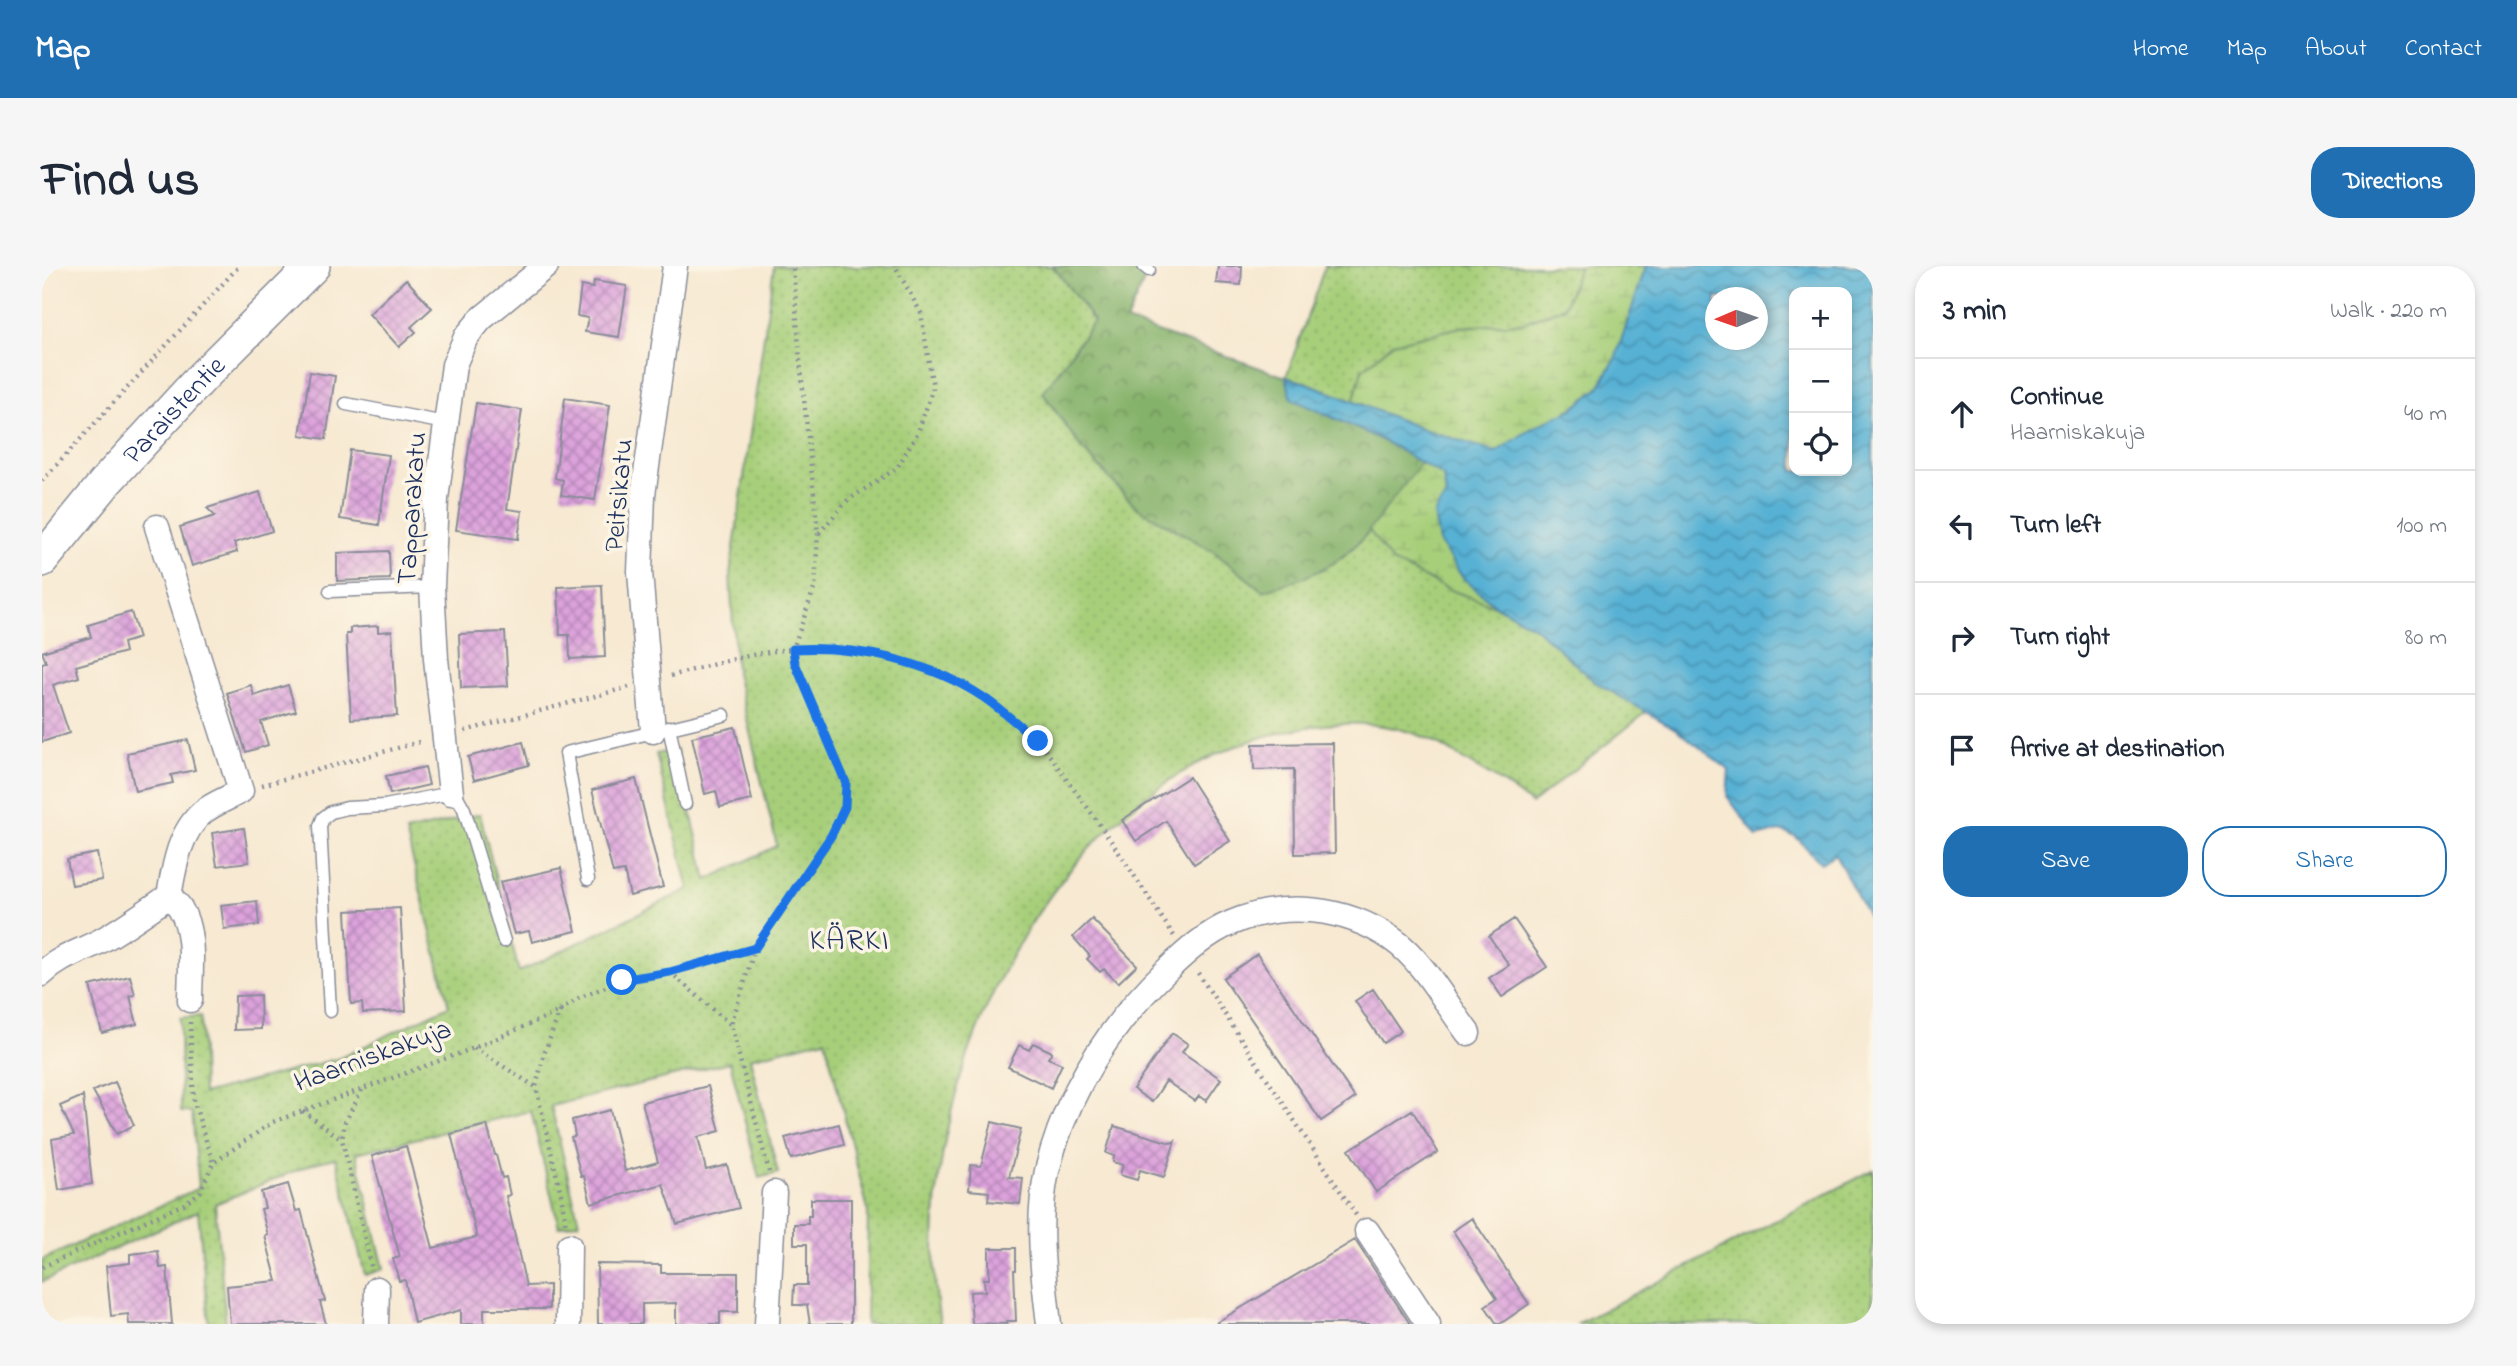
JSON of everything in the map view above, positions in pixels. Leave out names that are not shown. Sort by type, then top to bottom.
[{"type":"main road","name":"Paraistentie","points":[[42,560],[109,478],[184,397],[313,266]]},
{"type":"street","name":"Tapparakatu","points":[[451,793],[436,659],[432,587],[436,499],[454,365],[466,337],[481,319],[546,266]]},
{"type":"street","name":"Peitsikatu","points":[[661,729],[648,682],[640,572],[643,495],[675,266]]},
{"type":"street","points":[[42,974],[74,951],[100,941],[169,896],[177,856],[187,831],[203,812],[241,791],[157,527]]},
{"type":"street","points":[[169,896],[181,908],[187,928],[190,946],[190,1000]]},
{"type":"street","points":[[1049,1324],[1041,1241],[1041,1208],[1047,1171],[1059,1132],[1087,1071],[1128,1011],[1185,953],[1209,934],[1250,916],[1298,908],[1346,915],[1394,940],[1413,957],[1468,1033]]},
{"type":"street","points":[[767,1324],[774,1193]]},
{"type":"street","points":[[1367,1231],[1428,1324]]},
{"type":"street","points":[[568,1324],[569,1246]]},
{"type":"street","points":[[376,1324],[377,1289]]},
{"type":"lane","points":[[346,404],[445,423]]},
{"type":"lane","points":[[330,591],[432,587]]},
{"type":"lane","points":[[588,878],[566,753],[724,715]]},
{"type":"lane","points":[[661,729],[685,804]]},
{"type":"lane","points":[[330,1011],[320,826],[323,818],[331,812],[385,806],[451,793],[458,798],[464,808],[504,941]]},
{"type":"path","points":[[42,481],[239,266]]},
{"type":"path","points":[[774,1193],[732,1025],[755,948],[822,851],[845,807],[846,783],[795,663],[793,649],[815,586],[818,533],[793,266]]},
{"type":"path","points":[[818,533],[848,500],[897,468],[918,432],[933,388],[921,313],[895,266]]},
{"type":"path","points":[[648,682],[732,660],[812,648],[850,652],[914,665],[959,684],[991,703],[1038,741],[1093,814],[1367,1231]]},
{"type":"path","name":"Haarniskakuja","points":[[42,1266],[184,1204],[200,1192],[213,1163],[273,1122],[474,1048],[560,1011],[579,998],[622,980],[670,972],[755,948]]},
{"type":"path","points":[[670,972],[732,1025]]},
{"type":"path","points":[[190,1000],[194,1102],[213,1163]]},
{"type":"path","points":[[560,1011],[544,1054],[536,1087],[561,1194],[569,1246]]},
{"type":"path","points":[[474,1048],[536,1087]]},
{"type":"path","points":[[363,1088],[345,1122],[342,1139],[377,1289]]},
{"type":"path","points":[[303,1111],[342,1139]]},
{"type":"green space","points":[[774,266],[1053,266],[1094,321],[1043,393],[1080,446],[1136,507],[1213,551],[1263,591],[1301,578],[1341,558],[1383,517],[1496,606],[1535,627],[1595,682],[1648,711],[1531,804],[1433,741],[1391,728],[1326,725],[1263,737],[1183,772],[1112,825],[1052,893],[1003,972],[967,1059],[944,1148],[934,1238],[940,1324],[866,1324],[868,1210],[825,1039],[750,1058],[778,1173],[759,1178],[730,1062],[551,1106],[579,1222],[559,1227],[531,1111],[356,1153],[384,1269],[365,1275],[336,1158],[314,1163],[215,1204],[226,1324],[209,1324],[198,1211],[42,1282],[42,1260],[199,1188],[192,1112],[181,1112],[180,1018],[201,1016],[203,1094],[340,1058],[449,1006],[406,832],[480,814],[519,972],[689,889],[656,754],[676,750],[707,880],[777,846],[736,673],[730,575]]},
{"type":"green space","points":[[1053,266],[1144,266],[1149,270],[1126,321],[1286,377],[1292,399],[1382,440],[1422,462],[1375,524],[1342,557],[1315,573],[1263,591],[1213,551],[1136,507],[1080,446],[1043,393],[1094,321]]},
{"type":"green space","points":[[1325,266],[1580,266],[1564,307],[1522,323],[1461,327],[1362,370],[1353,403],[1310,384],[1286,377]]},
{"type":"green space","points":[[1580,266],[1787,266],[1789,476],[1804,476],[1604,499],[1353,403],[1362,370],[1393,343],[1461,327],[1522,323],[1564,308]]},
{"type":"green space","points":[[1422,462],[1542,502],[1663,721],[1595,682],[1535,627],[1496,606],[1450,590],[1392,562],[1369,530]]},
{"type":"green space","points":[[1873,1170],[1873,1324],[1577,1324]]},
{"type":"water","points":[[1646,266],[1873,266],[1873,926],[1835,854],[1821,863],[1796,837],[1780,831],[1757,837],[1727,796],[1729,770],[1677,730],[1595,682],[1535,627],[1496,606],[1463,578],[1439,542],[1434,514],[1446,495],[1443,476],[1382,440],[1292,399],[1286,377],[1420,428],[1496,452],[1532,428],[1572,409],[1598,389],[1615,359]]},
{"type":"building","points":[[1218,266],[1242,266],[1241,285],[1216,283]]},
{"type":"building","points":[[406,279],[432,308],[411,327],[416,332],[399,347],[369,314]]},
{"type":"building","points":[[594,281],[627,286],[619,337],[585,332],[588,318],[577,316],[581,286],[593,288]]},
{"type":"building","points":[[310,372],[335,376],[326,439],[300,435]]},
{"type":"building","points":[[565,398],[610,405],[595,500],[561,495],[563,480],[555,478]]},
{"type":"building","points":[[476,403],[522,410],[507,509],[522,511],[518,539],[456,530]]},
{"type":"building","points":[[350,450],[389,455],[379,525],[340,519]]},
{"type":"building","points":[[260,492],[272,531],[234,543],[237,552],[192,566],[180,527],[215,516],[207,508]]},
{"type":"building","points":[[389,551],[390,579],[337,581],[337,553]]},
{"type":"building","points":[[602,585],[605,657],[570,659],[569,635],[560,635],[558,587]]},
{"type":"building","points":[[131,612],[139,638],[123,643],[125,652],[76,666],[79,677],[53,685],[69,733],[42,742],[42,663],[46,662],[42,652],[91,637],[88,625]]},
{"type":"building","points":[[378,626],[378,632],[392,631],[397,716],[351,719],[346,634],[350,634],[350,628]]},
{"type":"building","points":[[505,632],[508,686],[461,688],[459,634]]},
{"type":"building","points":[[251,685],[254,696],[288,685],[296,711],[261,722],[268,745],[246,752],[227,693]]},
{"type":"building","points":[[735,727],[752,800],[720,807],[716,791],[705,794],[692,737]]},
{"type":"building","points":[[188,740],[195,770],[171,775],[173,783],[135,791],[127,753]]},
{"type":"building","points":[[523,742],[529,765],[474,780],[468,757]]},
{"type":"building","points":[[1333,743],[1335,853],[1295,854],[1294,769],[1254,770],[1253,744]]},
{"type":"building","points":[[425,767],[429,785],[390,794],[386,776]]},
{"type":"building","points":[[1189,777],[1230,841],[1194,864],[1166,821],[1136,841],[1122,820]]},
{"type":"building","points":[[636,779],[663,887],[630,896],[624,871],[613,873],[592,790]]},
{"type":"building","points":[[244,828],[249,862],[217,866],[212,833]]},
{"type":"building","points":[[97,853],[102,880],[72,885],[67,859]]},
{"type":"building","points":[[561,868],[576,931],[532,942],[529,931],[514,934],[500,882]]},
{"type":"building","points":[[257,901],[259,925],[224,929],[221,905]]},
{"type":"building","points":[[400,908],[406,1011],[363,1013],[362,1003],[351,1004],[346,911]]},
{"type":"building","points":[[1092,919],[1137,965],[1118,983],[1104,969],[1100,972],[1087,959],[1090,956],[1073,937]]},
{"type":"building","points":[[1514,919],[1547,967],[1502,997],[1489,978],[1509,965],[1489,936]]},
{"type":"building","points":[[1257,954],[1355,1098],[1321,1121],[1223,978]]},
{"type":"building","points":[[130,976],[135,995],[130,996],[137,1024],[102,1033],[90,986]]},
{"type":"building","points":[[1373,989],[1401,1031],[1383,1043],[1355,1001]]},
{"type":"building","points":[[260,995],[261,1029],[234,1030],[235,996]]},
{"type":"building","points":[[1172,1033],[1188,1044],[1182,1052],[1221,1079],[1206,1101],[1199,1096],[1195,1101],[1166,1081],[1152,1102],[1133,1089]]},
{"type":"building","points":[[1033,1043],[1052,1052],[1048,1058],[1062,1064],[1051,1088],[1008,1067],[1019,1045],[1029,1050]]},
{"type":"building","points":[[115,1082],[134,1125],[117,1134],[93,1091]]},
{"type":"building","points":[[708,1086],[720,1131],[698,1137],[706,1170],[727,1165],[739,1208],[677,1224],[663,1184],[591,1203],[571,1137],[575,1136],[572,1120],[610,1110],[625,1171],[658,1162],[642,1102]]},
{"type":"building","points":[[83,1096],[92,1184],[59,1190],[52,1139],[74,1135],[60,1106]]},
{"type":"building","points":[[1412,1110],[1438,1152],[1376,1192],[1349,1150]]},
{"type":"building","points":[[992,1122],[1021,1129],[1009,1177],[1023,1178],[1020,1204],[988,1201],[989,1192],[969,1190],[971,1165],[981,1166]]},
{"type":"building","points":[[839,1124],[844,1145],[791,1159],[785,1138]]},
{"type":"building","points":[[487,1125],[502,1178],[506,1177],[510,1195],[506,1196],[526,1286],[549,1285],[549,1309],[484,1309],[484,1324],[461,1324],[461,1310],[414,1323],[405,1280],[399,1281],[393,1259],[400,1257],[372,1156],[406,1146],[433,1248],[477,1237],[451,1134]]},
{"type":"building","points":[[1114,1126],[1171,1143],[1175,1141],[1164,1177],[1140,1170],[1137,1180],[1120,1175],[1123,1165],[1113,1162],[1114,1156],[1106,1153]]},
{"type":"building","points":[[288,1184],[296,1211],[301,1210],[325,1301],[320,1302],[326,1324],[230,1324],[227,1286],[277,1281],[265,1236],[268,1235],[261,1209],[265,1208],[261,1192]]},
{"type":"building","points":[[811,1199],[851,1199],[851,1324],[810,1324],[807,1305],[793,1305],[794,1285],[807,1285],[807,1244],[794,1244],[794,1224],[808,1224]]},
{"type":"building","points":[[1472,1218],[1529,1304],[1500,1324],[1497,1324],[1485,1306],[1497,1298],[1453,1231]]},
{"type":"building","points":[[1355,1240],[1410,1324],[1214,1324]]},
{"type":"building","points":[[989,1248],[1016,1248],[1016,1321],[1007,1321],[1007,1324],[972,1323],[970,1292],[985,1291],[984,1279],[989,1279]]},
{"type":"building","points":[[158,1251],[160,1268],[167,1267],[172,1324],[129,1324],[128,1314],[111,1316],[106,1266],[130,1263],[130,1254]]},
{"type":"building","points":[[597,1264],[661,1265],[661,1273],[738,1273],[738,1312],[720,1312],[720,1324],[676,1324],[676,1303],[642,1304],[642,1324],[598,1324]]},
{"type":"district","name":"KÄRKI","points":[[850,939]]},
{"type":"route","points":[[622,980],[670,972],[755,948],[831,836],[845,807],[846,783],[795,663],[793,649],[850,652],[914,665],[984,697],[1038,741]]}]
